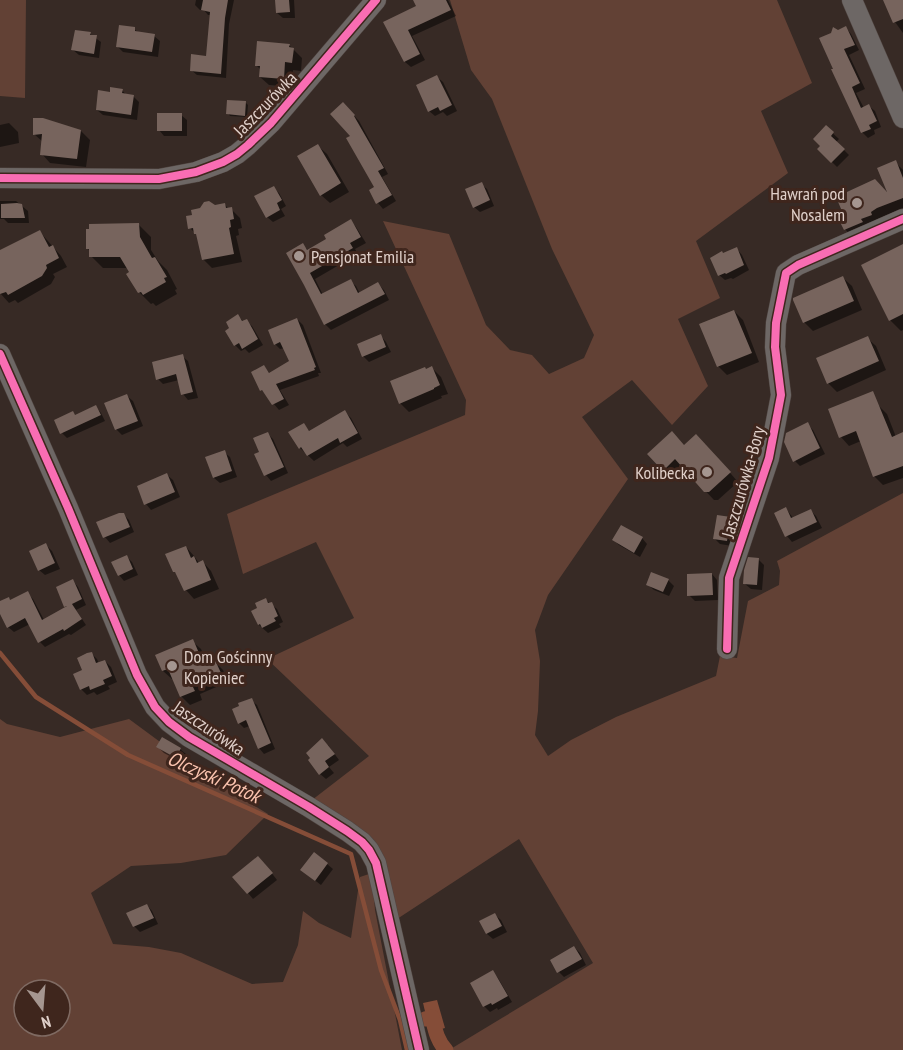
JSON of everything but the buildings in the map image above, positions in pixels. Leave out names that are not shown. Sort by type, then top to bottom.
[{"type":"street","name":"Jaszczurówka","points":[[0,178],[159,179],[196,172],[223,162],[243,150],[272,123],[376,0]]},
{"type":"street","points":[[852,0],[903,118]]},
{"type":"street","name":"Jaszczurówka-Bory","points":[[727,649],[729,578],[769,458],[781,395],[775,347],[776,323],[786,273],[798,265],[903,219]]},
{"type":"street","name":"Jaszczurówka","points":[[0,354],[68,508],[137,675],[155,707],[169,722],[189,736],[347,831],[369,850],[376,863],[419,1050]]},
{"type":"shaded area","points":[[0,0],[26,0],[25,98],[0,96]]},
{"type":"shaded area","points":[[450,0],[777,0],[812,83],[761,111],[788,173],[696,241],[720,298],[678,319],[708,386],[672,425],[632,380],[582,417],[628,479],[548,595],[535,630],[540,661],[535,735],[548,756],[571,740],[616,717],[716,676],[720,656],[737,658],[748,601],[779,585],[780,571],[777,561],[903,493],[903,1050],[449,1050],[593,963],[519,839],[394,921],[386,882],[312,800],[369,756],[267,659],[354,618],[316,542],[243,574],[227,514],[465,415],[466,400],[383,221],[449,234],[486,325],[510,350],[532,355],[549,374],[584,358],[594,335],[552,249],[492,99],[471,70]]},
{"type":"shaded area","points":[[0,719],[7,724],[60,737],[129,719],[209,778],[268,814],[226,855],[181,863],[131,866],[91,893],[113,944],[181,953],[252,984],[283,982],[298,945],[303,911],[319,923],[351,938],[360,877],[372,873],[375,910],[402,1050],[0,1050]]},
{"type":"shaded area","points":[[437,1000],[445,1028],[430,1032],[423,1003]]},
{"type":"waterway","name":"Olczyski Potok","points":[[0,653],[36,697],[128,755],[351,854],[381,970],[400,1020],[407,1050]]},
{"type":"waterway","points":[[425,1019],[432,1017],[438,1039],[446,1050]]},
{"type":"cycle path","points":[[0,178],[159,179],[196,172],[223,162],[237,154],[271,123],[376,0]]},
{"type":"cycle path","points":[[727,649],[729,578],[769,458],[781,395],[775,347],[776,323],[786,273],[798,265],[903,219]]},
{"type":"cycle path","points":[[0,354],[68,508],[137,675],[155,707],[169,722],[189,737],[309,807],[347,831],[369,850],[376,863],[419,1050]]},
{"type":"place","name":"Hawrań pod Nosalem","points":[[857,203]]},
{"type":"place","name":"Pensjonat Emilia","points":[[299,256]]},
{"type":"place","name":"Kolibecka","points":[[707,472]]},
{"type":"place","name":"Dom Gościnny Kopieniec","points":[[172,666]]}]
